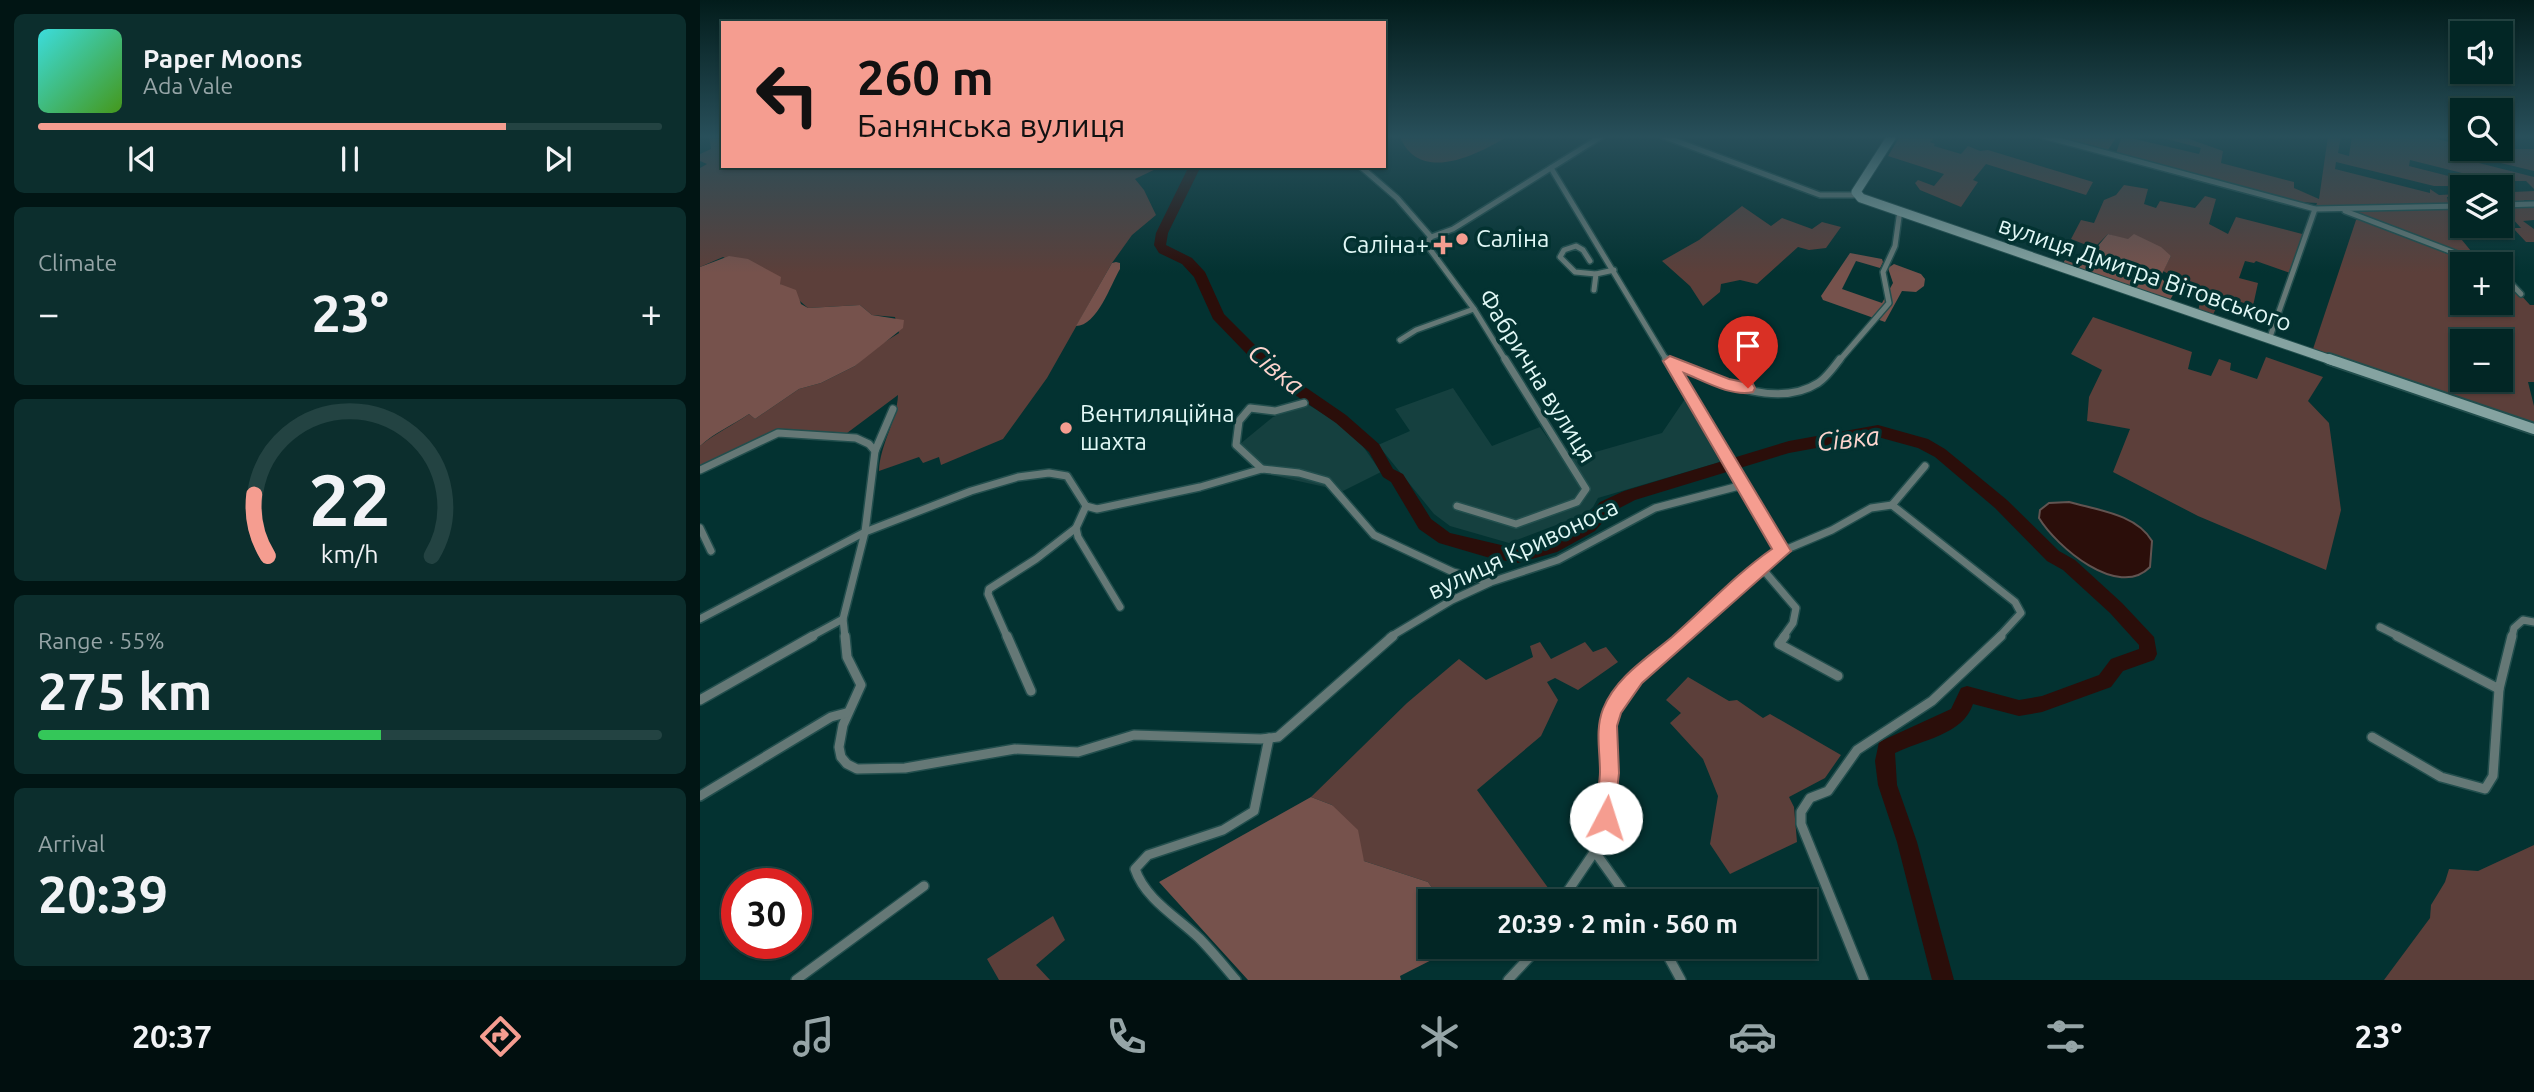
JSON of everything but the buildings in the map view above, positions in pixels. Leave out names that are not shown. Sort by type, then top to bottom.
[{"type":"main road","points":[[1857,195],[1863,182]]},
{"type":"main road","name":"вулиця Дмитра Вітовського","points":[[1857,195],[2534,429]]},
{"type":"street","points":[[1378,182],[1397,198],[1431,237],[1453,229],[1529,182]]},
{"type":"street","points":[[1559,182],[1670,361],[1782,551]]},
{"type":"street","name":"вулиця Дмитра Вітовського","points":[[1785,182],[1820,195],[1857,195]]},
{"type":"street","points":[[2213,182],[2315,209],[2450,206]]},
{"type":"street","points":[[2513,205],[2534,204]]},
{"type":"street","points":[[2270,337],[2315,209]]},
{"type":"street","points":[[2341,209],[2453,252]]},
{"type":"street","points":[[1670,361],[1726,384],[1788,394],[1810,389],[1820,382],[1889,303],[1883,272],[1895,246],[1900,210]]},
{"type":"street","name":"Фабрична вулиця","points":[[1431,237],[1426,244],[1474,309],[1586,489],[1577,502],[1516,524],[1457,506]]},
{"type":"street","points":[[1590,261],[1583,250],[1576,246],[1564,250],[1560,257],[1564,267],[1595,282]]},
{"type":"street","points":[[1581,275],[1614,270]]},
{"type":"street","points":[[1594,290],[1596,274]]},
{"type":"street","points":[[2513,286],[2521,294]]},
{"type":"street","points":[[1400,340],[1416,330],[1474,309]]},
{"type":"street","points":[[1262,469],[1236,445],[1239,421],[1250,408],[1275,411],[1304,403]]},
{"type":"street","points":[[892,409],[875,451],[865,532],[843,619],[847,657],[861,685],[846,713],[839,751],[845,763],[856,768],[900,769],[1029,748],[1058,753],[1076,752],[1101,747],[1130,735],[1269,738],[1254,811],[1223,830],[1148,855],[1135,869],[1136,876],[1152,894],[1200,940],[1236,980]]},
{"type":"street","points":[[700,470],[778,433],[856,438],[869,444],[875,451]]},
{"type":"street","points":[[1892,505],[1925,466]]},
{"type":"street","points":[[700,619],[865,532],[971,491],[1018,477],[1049,473],[1067,476],[1086,506],[1097,509],[1200,487],[1262,469],[1298,473],[1327,481],[1374,535],[1433,563],[1490,582]]},
{"type":"street","name":"вулиця Кривоноса","points":[[1269,738],[1278,737],[1290,728],[1383,642],[1452,600],[1490,582],[1558,560],[1655,508],[1743,485]]},
{"type":"street","points":[[1566,889],[1595,852],[1603,835],[1609,800],[1610,746],[1607,726],[1613,708],[1636,677],[1678,643],[1760,566],[1782,551],[1870,509],[1885,504],[1892,505],[2015,602],[2021,613],[2009,628],[1932,701],[1857,750],[1828,791],[1810,798],[1801,812],[1801,824],[1864,980]]},
{"type":"street","points":[[1031,691],[988,594],[989,589],[1036,559],[1076,528],[1086,506]]},
{"type":"street","points":[[700,528],[711,551]]},
{"type":"street","points":[[1076,528],[1078,537],[1120,607]]},
{"type":"street","points":[[1760,566],[1796,608],[1793,623],[1779,644],[1804,660],[1818,663],[1838,676]]},
{"type":"street","points":[[700,700],[843,619]]},
{"type":"street","points":[[2372,737],[2421,766],[2471,788],[2485,789],[2493,776],[2499,688],[2514,628],[2523,620],[2534,622]]},
{"type":"street","points":[[2380,627],[2499,688]]},
{"type":"street","points":[[700,796],[831,717],[846,713]]},
{"type":"street","points":[[1595,852],[1621,889]]},
{"type":"street","points":[[796,980],[924,886]]},
{"type":"street","points":[[1508,980],[1528,959]]},
{"type":"street","points":[[1670,959],[1681,980]]},
{"type":"shaded area","points":[[700,182],[1137,182],[1156,215],[1132,235],[1112,263],[1047,378],[1003,439],[941,465],[939,457],[923,463],[919,457],[879,471],[898,395],[839,439],[776,435],[700,471],[700,446],[712,437],[749,414],[755,419],[799,389],[821,383],[855,366],[875,348],[899,333],[895,317],[872,315],[860,305],[808,308],[780,284],[723,257],[700,267]]},
{"type":"shaded area","points":[[1923,182],[1934,186],[1938,182],[1978,182],[1961,207],[1920,190],[1915,183]]},
{"type":"shaded area","points":[[2043,182],[2093,182],[2086,195]]},
{"type":"shaded area","points":[[2224,182],[2293,182],[2294,188],[2319,199],[2321,182],[2385,182],[2430,193],[2430,189],[2439,195],[2450,194],[2447,197],[2450,206],[2450,238],[2460,238],[2471,251],[2479,252],[2450,252],[2450,315],[2513,315],[2513,286],[2530,305],[2534,305],[2534,382],[2528,382],[2534,406],[2534,426],[2313,349],[2356,220],[2359,219],[2341,209],[2315,209],[2317,203],[2300,202]]},
{"type":"shaded area","points":[[2417,182],[2450,182],[2450,186],[2434,186]]},
{"type":"shaded area","points":[[2124,185],[2148,189],[2144,204],[2156,208],[2160,201],[2195,208],[2205,196],[2216,199],[2209,224],[2228,234],[2236,217],[2306,235],[2293,274],[2256,261],[2245,261],[2239,278],[2258,283],[2253,306],[2217,294],[2218,304],[2212,317],[2198,312],[2202,292],[2163,271],[2171,256],[2108,234],[2094,248],[2071,239],[2081,220],[2094,223],[2104,200],[2116,195]]},
{"type":"shaded area","points":[[2534,191],[2534,200],[2524,200],[2525,204],[2534,204],[2534,220],[2523,221],[2534,229],[2534,242],[2526,242],[2513,228],[2521,228],[2513,219],[2513,192]]},
{"type":"shaded area","points":[[1742,206],[1771,226],[1782,218],[1812,229],[1822,222],[1841,227],[1826,248],[1809,250],[1798,247],[1757,284],[1740,280],[1721,284],[1720,292],[1703,306],[1690,286],[1662,261],[1699,240]]},
{"type":"shaded area","points":[[2108,234],[2128,239],[2134,234],[2161,247],[2171,256],[2162,274],[2151,270],[2148,275],[2161,278],[2177,288],[2170,300],[2062,265],[2065,260],[2081,266]]},
{"type":"shaded area","points":[[1850,253],[1882,259],[1883,262],[1880,268],[1856,261],[1842,289],[1882,303],[1893,283],[1888,268],[1894,264],[1921,274],[1925,279],[1924,286],[1916,292],[1902,291],[1885,322],[1823,300],[1821,296]]},
{"type":"shaded area","points":[[729,256],[748,259],[781,277],[780,284],[796,290],[801,304],[808,308],[860,305],[872,315],[904,320],[903,328],[855,366],[821,383],[799,389],[755,419],[749,414],[700,446],[700,267]]},
{"type":"shaded area","points":[[1112,263],[1120,263],[1120,269],[1097,312],[1084,324],[1076,326]]},
{"type":"shaded area","points":[[2093,317],[2192,352],[2188,369],[2211,376],[2219,359],[2231,363],[2230,370],[2257,379],[2266,357],[2323,377],[2308,401],[2329,423],[2341,510],[2326,570],[2198,516],[2113,472],[2130,429],[2087,421],[2089,397],[2102,370],[2071,354]]},
{"type":"shaded area","points":[[1453,388],[1492,446],[1540,427],[1564,461],[1662,433],[1685,399],[1720,462],[1598,498],[1585,514],[1509,543],[1450,526],[1434,514],[1378,445],[1410,431],[1395,409]]},
{"type":"shaded area","points":[[1307,404],[1337,422],[1360,442],[1381,472],[1343,491],[1262,473],[1240,444],[1273,417]]},
{"type":"shaded area","points":[[2069,502],[2115,514],[2145,532],[2152,541],[2150,567],[2137,576],[2122,577],[2105,573],[2073,555],[2039,518],[2040,510],[2049,503]]},
{"type":"shaded area","points":[[1540,642],[1551,659],[1585,642],[1593,652],[1606,647],[1618,662],[1578,690],[1555,678],[1547,682],[1558,700],[1541,736],[1477,790],[1549,889],[1433,889],[1428,882],[1364,861],[1332,805],[1311,797],[1407,703],[1459,659],[1486,680],[1533,657],[1530,646]]},
{"type":"shaded area","points":[[1688,677],[1729,701],[1737,700],[1763,718],[1770,714],[1841,755],[1825,778],[1789,797],[1794,807],[1797,842],[1730,874],[1710,844],[1718,796],[1703,759],[1670,723],[1681,713],[1666,700]]},
{"type":"shaded area","points":[[1311,797],[1332,805],[1358,830],[1364,861],[1428,882],[1433,889],[1418,889],[1418,959],[1433,959],[1400,976],[1401,980],[1248,980],[1159,882]]},
{"type":"shaded area","points":[[2534,845],[2534,980],[2384,980],[2430,918],[2431,905],[2445,882],[2449,869],[2478,871]]},
{"type":"shaded area","points":[[1053,916],[1065,940],[1036,965],[1050,980],[999,980],[987,959]]},
{"type":"waterway","name":"Сівка","points":[[1187,182],[1162,233],[1160,245],[1164,250],[1187,261],[1200,275],[1218,316],[1274,373],[1341,419],[1374,448],[1388,473],[1397,478],[1425,524],[1445,538],[1518,556],[1551,547],[1589,526],[1606,507],[1630,495],[1789,447],[1878,431],[1923,443],[1940,453],[2001,504],[2053,556],[2069,565],[2116,608],[2148,642],[2148,654],[2117,665],[2105,681],[2042,704],[2019,708],[1967,694],[1962,710],[1957,715],[1939,726],[1886,748],[1885,773],[1907,842],[1943,980]]},
{"type":"place","name":"Саліна","points":[[1462,239]]},
{"type":"place","name":"Саліна+","points":[[1443,245]]},
{"type":"place","name":"Вентиляційна шахта","points":[[1066,428]]},
{"type":"route","points":[[1606,818],[1610,746],[1607,726],[1613,708],[1636,677],[1678,643],[1760,566],[1782,551],[1670,361],[1726,384],[1748,388]]}]
